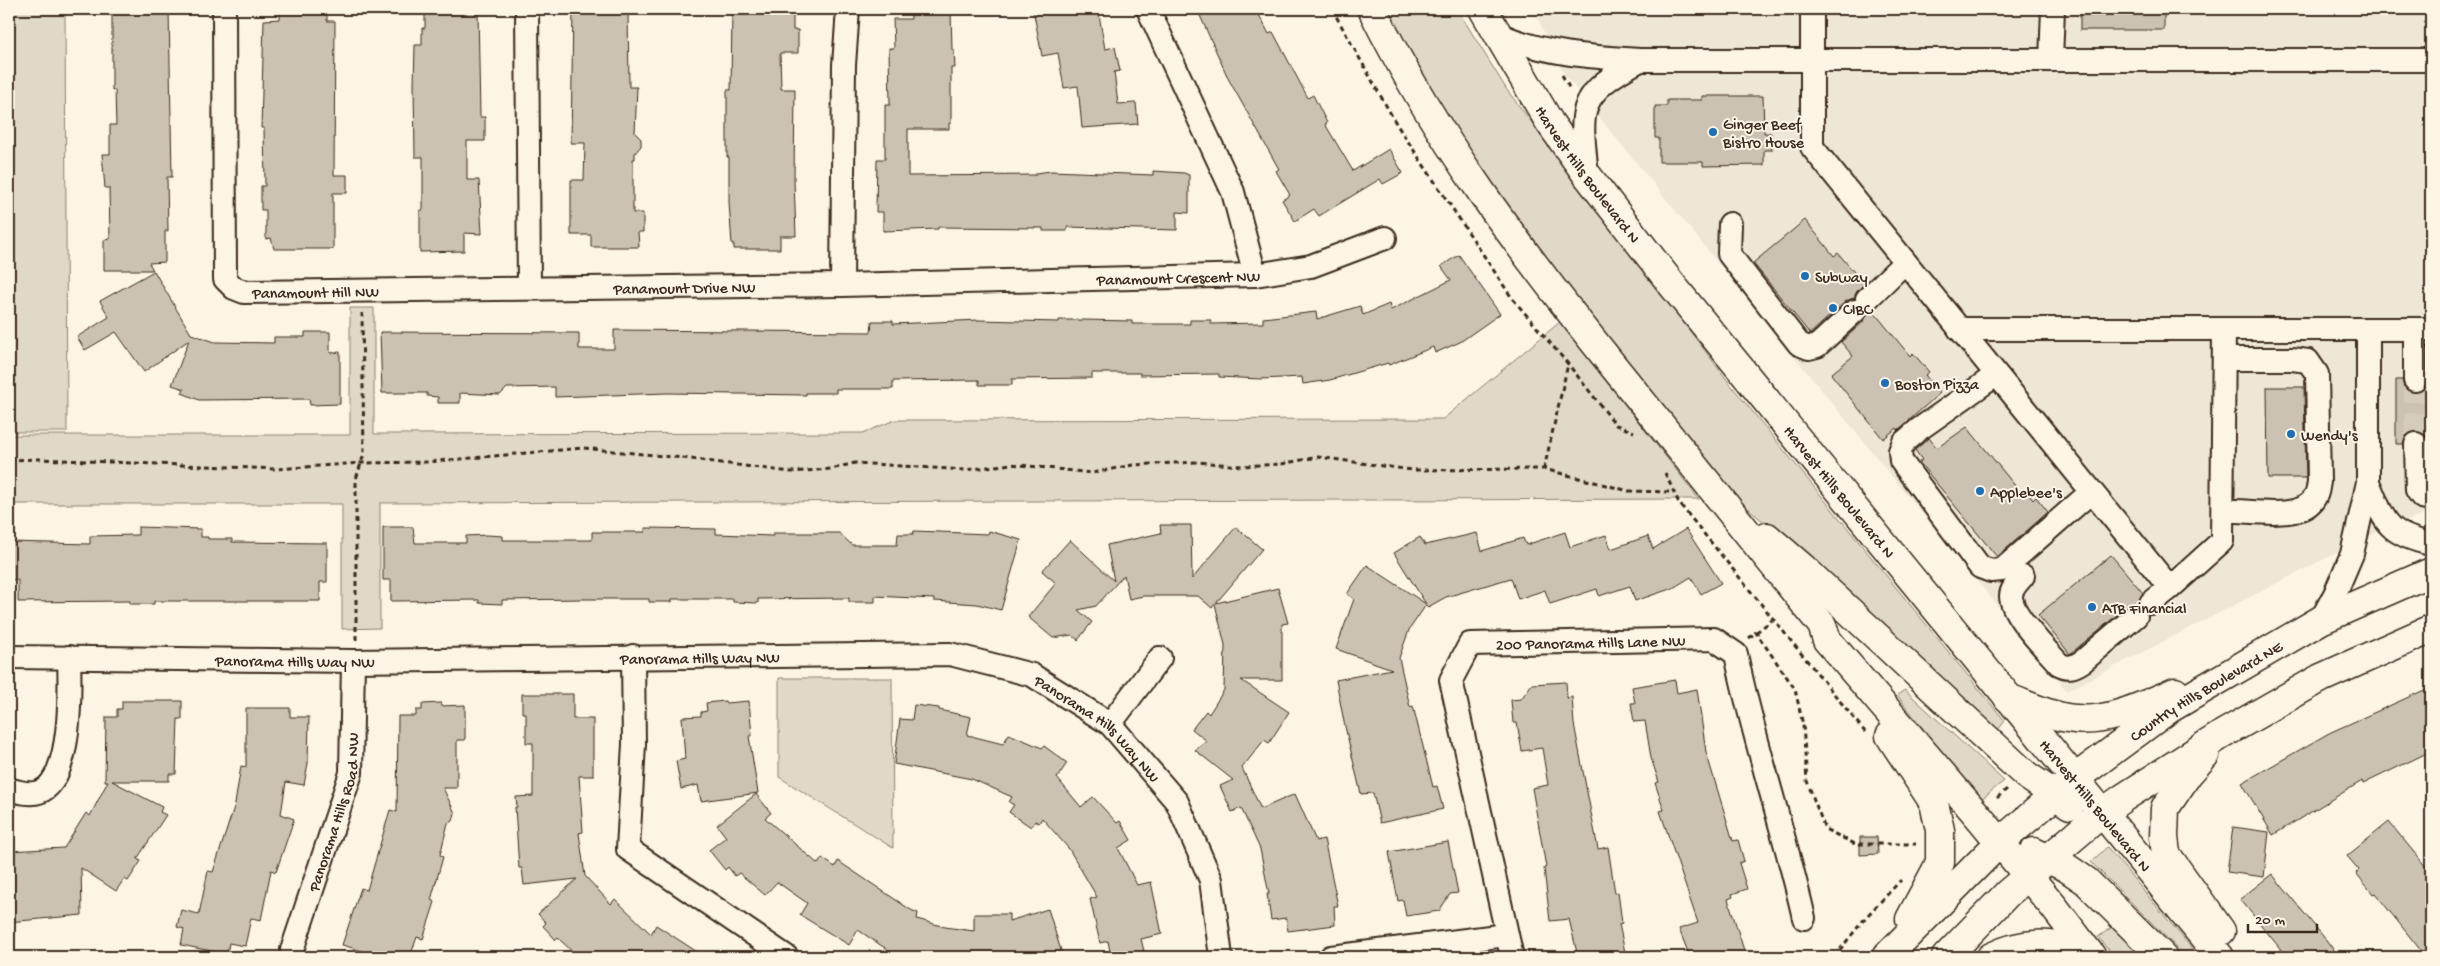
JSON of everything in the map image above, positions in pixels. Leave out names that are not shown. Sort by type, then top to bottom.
[{"type":"main road","points":[[1372,9],[1414,87],[1472,182],[1553,291],[1822,625],[1842,679],[1884,726],[1934,803],[1938,817],[1940,863],[1891,951]]},
{"type":"main road","name":"Harvest Hills Boulevard N","points":[[1483,9],[1550,122],[1587,175],[1698,317],[2008,698],[2065,787]]},
{"type":"main road","points":[[1722,500],[1803,568],[2026,775],[2065,787],[2070,806],[2084,812],[2102,813]]},
{"type":"main road","name":"Country Hills Boulevard NE","points":[[1891,951],[2000,842],[2065,787],[2169,709],[2320,620],[2431,572]]},
{"type":"main road","points":[[1946,957],[2002,898],[2102,813],[2223,734],[2321,678],[2431,629]]},
{"type":"main road","points":[[1827,640],[2000,842],[2018,845],[2038,868],[2090,954]]},
{"type":"main road","points":[[2008,698],[2068,718],[2104,718],[2138,708],[2248,662]]},
{"type":"main road","points":[[2223,734],[2188,774],[2165,808],[2164,837],[2166,854],[2239,957]]},
{"type":"main road","name":"Harvest Hills Boulevard N","points":[[2102,813],[2220,957]]},
{"type":"main road","points":[[2038,868],[2086,881],[2163,957]]},
{"type":"main road","points":[[1991,957],[2007,949],[2039,943],[2090,954]]},
{"type":"street","name":"Panamount Hill NW","points":[[224,9],[226,279],[234,288],[244,292],[529,288]]},
{"type":"street","points":[[527,9],[529,288]]},
{"type":"street","points":[[842,284],[844,65],[848,9]]},
{"type":"street","name":"Panamount Crescent NW","points":[[842,284],[1255,275],[1234,192],[1148,9]]},
{"type":"street","points":[[1812,9],[1812,147],[2170,588]]},
{"type":"street","points":[[2051,60],[2053,9]]},
{"type":"street","points":[[1498,34],[1522,45],[1571,55],[1640,60],[2431,60]]},
{"type":"street","points":[[1587,175],[1582,131],[1586,102],[1610,76],[1640,60]]},
{"type":"street","points":[[1730,224],[1729,254],[1799,344],[1809,348],[1817,346],[1905,262]]},
{"type":"street","points":[[1255,275],[1311,266],[1385,238]]},
{"type":"street","name":"Panamount Drive NW","points":[[529,288],[842,284]]},
{"type":"street","points":[[1959,329],[2423,329],[2415,380]]},
{"type":"street","points":[[2023,576],[2016,584],[2011,596],[2015,610],[2059,664],[2065,667],[2074,667],[2170,588],[2222,541],[2224,330]]},
{"type":"street","points":[[2320,620],[2335,594],[2352,554],[2368,482],[2368,330]]},
{"type":"street","points":[[2223,511],[2288,513],[2306,506],[2316,497],[2319,482],[2317,374],[2308,361],[2292,359],[2224,359]]},
{"type":"street","points":[[1996,375],[1918,430],[1904,442],[1900,451],[1902,462],[1980,567],[1991,571],[2002,570],[2091,492]]},
{"type":"street","points":[[2416,444],[2417,490],[2422,497],[2431,499]]},
{"type":"street","points":[[2368,482],[2386,523],[2409,539],[2431,544]]},
{"type":"street","name":"200 Panorama Hills Lane NW","points":[[1506,935],[1451,680],[1470,644],[1714,640],[1736,654]]},
{"type":"street","name":"Panorama Hills Way NW","points":[[9,656],[353,660],[950,654],[1032,675],[1110,724],[1178,802],[1211,880],[1221,957]]},
{"type":"street","points":[[1736,654],[1746,704],[1790,853],[1804,918]]},
{"type":"street","points":[[633,656],[634,744],[628,849],[787,957]]},
{"type":"street","points":[[9,789],[22,793],[39,792],[52,782],[60,768],[70,694],[69,657]]},
{"type":"street","points":[[1110,724],[1160,658]]},
{"type":"street","name":"Panorama Hills Road NW","points":[[294,957],[292,950],[351,773],[353,660]]},
{"type":"street","points":[[1331,957],[1506,935],[1512,957]]},
{"type":"path","points":[[1332,9],[1397,125],[1512,298],[1568,364],[1616,425],[1639,434]]},
{"type":"path","points":[[353,660],[357,630],[356,479],[364,454],[362,289]]},
{"type":"path","points":[[1544,470],[1568,364]]},
{"type":"path","points":[[9,460],[38,459],[276,469],[361,463],[427,462],[583,448],[683,458],[791,472],[832,469],[856,463],[965,470],[1012,464],[1092,473],[1133,465],[1197,462],[1242,466],[1281,464],[1318,457],[1412,470],[1544,470],[1629,491],[1672,492]]},
{"type":"path","points":[[1663,467],[1672,492],[1772,620],[1867,734]]},
{"type":"path","points":[[1736,654],[1755,632],[1772,620]]},
{"type":"path","points":[[1755,632],[1794,689],[1803,725],[1806,781],[1825,829],[1855,844],[1922,844]]},
{"type":"path","points":[[1993,802],[2011,786]]},
{"type":"path","points":[[1834,957],[1866,917],[1903,878]]},
{"type":"shaded area","points":[[9,9],[65,9],[67,432],[9,432]]},
{"type":"shaded area","points":[[1386,9],[1457,9],[1507,90],[1734,389],[2005,721],[1998,730],[1722,485],[1472,165]]},
{"type":"shaded area","points":[[1533,9],[2431,9],[2431,512],[2379,531],[2067,691],[1564,74]]},
{"type":"shaded area","points":[[350,308],[374,308],[374,434],[863,433],[895,420],[1443,419],[1560,322],[1699,499],[380,503],[380,628],[342,629],[342,504],[9,504],[9,435],[350,435]]},
{"type":"shaded area","points":[[779,678],[892,678],[893,848],[779,777]]},
{"type":"shaded area","points":[[1905,690],[2004,781],[1979,801],[1897,695]]},
{"type":"shaded area","points":[[2107,847],[2199,957],[2186,957],[2091,862]]},
{"type":"shaded area","points":[[2114,926],[2144,957],[2114,957],[2098,937]]},
{"type":"building","points":[[112,9],[169,9],[172,177],[167,177],[168,231],[165,231],[165,262],[149,263],[153,270],[104,270],[104,240],[110,239],[109,188],[105,188],[102,154],[110,154],[110,125],[116,125],[115,90],[112,90]]},
{"type":"building","points":[[280,9],[327,9],[327,21],[335,21],[334,175],[347,175],[347,193],[333,193],[333,249],[274,249],[271,238],[266,239],[266,210],[261,210],[261,186],[265,186],[264,128],[261,128],[264,20],[280,19]]},
{"type":"building","points":[[425,9],[478,9],[480,117],[485,117],[485,141],[467,141],[467,180],[479,180],[482,234],[464,233],[464,251],[420,252],[420,210],[423,210],[423,157],[415,157],[414,85],[415,45],[422,45],[422,28],[425,28]]},
{"type":"building","points":[[573,9],[628,9],[629,87],[637,87],[635,133],[641,139],[641,146],[635,153],[635,159],[633,159],[633,213],[643,213],[643,232],[638,232],[639,247],[591,247],[591,235],[571,235],[571,180],[584,180],[585,143],[571,143]]},
{"type":"building","points":[[732,9],[793,9],[793,30],[798,30],[798,53],[780,53],[781,89],[795,89],[794,180],[796,236],[780,236],[780,249],[734,249],[734,245],[732,245],[729,202],[729,157],[727,157],[727,90],[731,90]]},
{"type":"building","points":[[1033,9],[1098,9],[1105,49],[1115,47],[1120,71],[1114,72],[1118,104],[1136,103],[1138,124],[1082,128],[1078,86],[1064,88],[1058,53],[1042,56]]},
{"type":"building","points":[[1197,9],[1256,9],[1269,34],[1273,32],[1308,98],[1313,95],[1327,123],[1325,124],[1353,171],[1389,149],[1403,173],[1383,184],[1380,179],[1319,216],[1314,209],[1295,221],[1282,200],[1290,195],[1276,171],[1279,169],[1229,80]]},
{"type":"building","points":[[2080,9],[2164,9],[2164,30],[2080,30]]},
{"type":"building","points":[[911,11],[951,11],[952,50],[954,50],[955,68],[951,68],[951,123],[949,123],[949,129],[908,129],[908,176],[1036,175],[1036,173],[1051,171],[1153,175],[1153,171],[1184,173],[1189,175],[1189,213],[1177,212],[1177,230],[1067,227],[1067,231],[1043,231],[1043,228],[938,227],[938,229],[883,231],[883,212],[876,212],[877,159],[885,159],[885,105],[890,105],[889,48],[894,48],[893,19],[911,19]]},
{"type":"building","points":[[1702,96],[1763,96],[1764,133],[1771,133],[1772,150],[1764,150],[1764,165],[1703,166],[1703,162],[1659,162],[1659,138],[1655,138],[1655,106],[1667,106],[1667,100],[1702,100]]},
{"type":"building","points":[[1805,220],[1834,256],[1838,253],[1864,284],[1854,298],[1846,301],[1810,334],[1753,263]]},
{"type":"building","points":[[1459,255],[1500,314],[1460,342],[1435,353],[1433,347],[1389,365],[1388,363],[1330,380],[1303,384],[1302,377],[1261,379],[1219,377],[1219,374],[1140,375],[1140,373],[1092,373],[1092,378],[1012,379],[1012,385],[979,385],[979,380],[893,381],[893,389],[836,389],[836,393],[806,393],[806,395],[667,393],[555,397],[555,387],[507,388],[500,395],[460,393],[460,403],[438,403],[438,397],[427,396],[427,393],[382,393],[380,332],[579,333],[579,349],[614,349],[614,330],[871,332],[872,321],[893,321],[893,324],[979,320],[1059,322],[1059,320],[1083,320],[1132,321],[1132,324],[1190,324],[1190,320],[1211,320],[1211,324],[1263,323],[1263,318],[1316,312],[1317,319],[1360,306],[1363,315],[1389,304],[1391,310],[1451,280],[1441,266]]},
{"type":"building","points":[[154,271],[191,334],[215,342],[274,343],[274,337],[305,337],[305,332],[330,332],[330,353],[340,352],[340,404],[310,405],[309,399],[199,400],[182,393],[184,389],[172,385],[189,340],[144,372],[116,332],[85,350],[77,337],[109,317],[100,301]]},
{"type":"building","points":[[1875,309],[1873,311],[1910,356],[1913,353],[1929,372],[1925,375],[1940,393],[1898,430],[1897,428],[1883,439],[1831,374],[1853,356],[1841,342],[1864,321],[1868,312]]},
{"type":"building","points":[[2396,380],[2402,380],[2404,387],[2415,393],[2421,392],[2426,386],[2426,436],[2416,431],[2410,433],[2405,437],[2403,444],[2396,444]]},
{"type":"building","points":[[2267,387],[2304,387],[2306,478],[2268,478]]},
{"type":"building","points":[[1967,427],[2021,493],[2025,489],[2033,500],[2036,497],[2048,512],[1997,557],[1919,462],[1922,460],[1915,450],[1929,438],[1937,448]]},
{"type":"building","points":[[1160,525],[1191,525],[1192,579],[1236,527],[1262,549],[1216,603],[1278,588],[1288,623],[1282,624],[1282,680],[1241,680],[1289,712],[1269,743],[1264,740],[1242,768],[1261,809],[1295,794],[1316,841],[1324,839],[1338,906],[1334,906],[1335,925],[1288,931],[1286,918],[1271,920],[1267,894],[1269,894],[1260,849],[1241,808],[1232,812],[1220,786],[1233,780],[1195,750],[1207,741],[1192,729],[1206,711],[1209,714],[1224,690],[1225,645],[1215,604],[1212,608],[1198,596],[1143,596],[1129,599],[1124,575],[1096,606],[1078,610],[1092,622],[1078,640],[1072,635],[1053,638],[1028,617],[1056,583],[1042,571],[1070,540],[1114,581],[1107,545],[1161,533]]},
{"type":"building","points":[[138,527],[201,529],[201,537],[208,537],[208,539],[232,539],[232,542],[327,543],[327,582],[320,582],[320,601],[154,601],[154,604],[130,604],[130,601],[18,602],[18,580],[9,580],[9,542],[90,544],[90,536],[138,535]]},
{"type":"building","points":[[383,527],[413,527],[415,543],[466,543],[466,536],[487,535],[503,536],[503,540],[592,540],[592,532],[645,532],[645,528],[716,529],[716,534],[773,536],[773,533],[839,533],[852,545],[897,545],[898,534],[913,534],[914,531],[988,534],[989,531],[1021,540],[1001,610],[977,604],[934,601],[934,599],[875,596],[875,602],[849,602],[849,598],[758,599],[758,603],[733,602],[733,599],[672,599],[672,602],[649,602],[649,599],[585,599],[502,600],[502,604],[479,603],[479,600],[391,601],[391,580],[383,580]]},
{"type":"building","points":[[1686,529],[1721,583],[1701,594],[1691,577],[1673,588],[1635,601],[1630,586],[1599,596],[1597,589],[1550,604],[1545,590],[1518,599],[1511,578],[1446,597],[1428,607],[1426,605],[1409,630],[1399,658],[1410,707],[1413,706],[1433,787],[1437,786],[1443,809],[1380,823],[1373,793],[1361,794],[1336,680],[1392,669],[1336,649],[1354,599],[1347,594],[1367,565],[1426,604],[1394,553],[1420,537],[1425,545],[1477,533],[1482,551],[1523,538],[1526,545],[1565,532],[1570,547],[1606,535],[1611,549],[1648,536],[1653,549]]},
{"type":"building","points":[[2111,555],[2143,593],[2138,603],[2128,606],[2070,654],[2038,615]]},
{"type":"building","points":[[1675,680],[1677,693],[1697,689],[1706,752],[1733,841],[1738,840],[1744,861],[1739,863],[1747,889],[1732,894],[1733,897],[1728,899],[1746,957],[1690,957],[1679,929],[1698,923],[1660,811],[1664,810],[1655,783],[1659,782],[1651,758],[1645,721],[1634,722],[1631,703],[1635,703],[1632,687]]},
{"type":"building","points":[[1566,682],[1567,698],[1572,697],[1574,724],[1598,849],[1608,847],[1615,893],[1618,892],[1622,923],[1619,924],[1626,957],[1578,957],[1569,919],[1550,921],[1544,868],[1546,867],[1532,788],[1548,785],[1542,748],[1522,751],[1517,723],[1513,723],[1511,700],[1521,699],[1532,684]]},
{"type":"building","points":[[2431,687],[2431,751],[2363,784],[2362,781],[2273,835],[2242,783],[2329,733]]},
{"type":"building","points":[[522,694],[573,694],[573,719],[593,719],[593,776],[579,776],[583,832],[579,833],[585,876],[611,904],[615,899],[651,934],[656,925],[705,957],[578,957],[558,938],[556,940],[543,926],[546,923],[538,914],[577,879],[524,885],[522,868],[519,868],[515,807],[517,807],[516,797],[533,796],[533,743],[526,743],[526,713],[522,713]]},
{"type":"building","points":[[122,701],[182,701],[182,719],[178,719],[176,774],[169,774],[169,781],[112,781],[162,807],[160,812],[166,815],[137,859],[141,861],[128,881],[124,879],[116,891],[81,868],[82,915],[9,922],[9,851],[64,848],[86,813],[90,816],[108,781],[105,781],[106,717],[117,717],[117,709],[122,709]]},
{"type":"building","points":[[725,701],[726,703],[749,701],[752,736],[749,736],[758,793],[701,801],[698,785],[681,789],[676,761],[685,759],[682,717],[701,716],[701,712],[707,711],[706,703]]},
{"type":"building","points":[[441,703],[441,706],[465,705],[465,740],[457,740],[457,788],[443,788],[455,813],[453,821],[448,823],[440,855],[443,857],[431,900],[435,902],[423,939],[417,937],[410,957],[361,957],[363,951],[342,945],[361,888],[367,890],[390,810],[397,812],[398,716],[416,716],[416,710],[422,710],[422,704]]},
{"type":"building","points":[[914,705],[939,708],[939,710],[971,717],[967,735],[1003,744],[1009,734],[1042,748],[1044,746],[1067,763],[1057,778],[1081,807],[1093,797],[1117,823],[1120,821],[1131,840],[1118,848],[1137,885],[1151,882],[1162,934],[1141,939],[1144,951],[1111,957],[1108,941],[1100,943],[1090,899],[1097,897],[1069,849],[1042,818],[1039,823],[1035,821],[1031,827],[1009,812],[1014,805],[1009,802],[1012,797],[972,779],[894,764],[900,719],[912,720]]},
{"type":"building","points":[[246,708],[290,708],[290,717],[309,717],[308,763],[304,785],[286,782],[281,814],[294,819],[276,872],[271,870],[261,920],[251,918],[245,946],[229,943],[227,954],[181,945],[184,929],[177,927],[181,910],[199,914],[208,871],[213,872],[235,804],[241,766],[246,767]]},
{"type":"building","points":[[756,794],[771,813],[765,818],[818,864],[822,858],[835,867],[838,861],[918,913],[917,919],[945,927],[974,931],[974,914],[1009,914],[1009,921],[1048,909],[1063,957],[885,957],[888,950],[858,930],[849,945],[800,915],[807,903],[777,882],[765,895],[739,873],[735,876],[728,867],[725,870],[709,850],[726,837],[717,825]]},
{"type":"building","points":[[2389,822],[2431,873],[2431,957],[2426,957],[2375,893],[2373,894],[2356,873],[2359,870],[2347,856]]},
{"type":"building","points":[[2233,827],[2269,832],[2264,877],[2227,872]]},
{"type":"building","points":[[1860,837],[1877,837],[1878,854],[1860,855]]},
{"type":"building","points":[[1448,842],[1458,893],[1450,894],[1439,911],[1406,916],[1403,900],[1398,901],[1389,852]]},
{"type":"building","points":[[2272,874],[2339,957],[2287,957],[2240,899]]},
{"type":"tunnel","points":[[2415,380],[2416,444]]},
{"type":"place","name":"Ginger Beef Bistro House","points":[[1713,132]]},
{"type":"place","name":"Subway","points":[[1805,276]]},
{"type":"place","name":"CIBC","points":[[1833,308]]},
{"type":"place","name":"Boston Pizza","points":[[1885,383]]},
{"type":"place","name":"Wendy's","points":[[2291,434]]},
{"type":"place","name":"Applebee's","points":[[1980,491]]},
{"type":"place","name":"ATB Financial","points":[[2092,607]]}]
